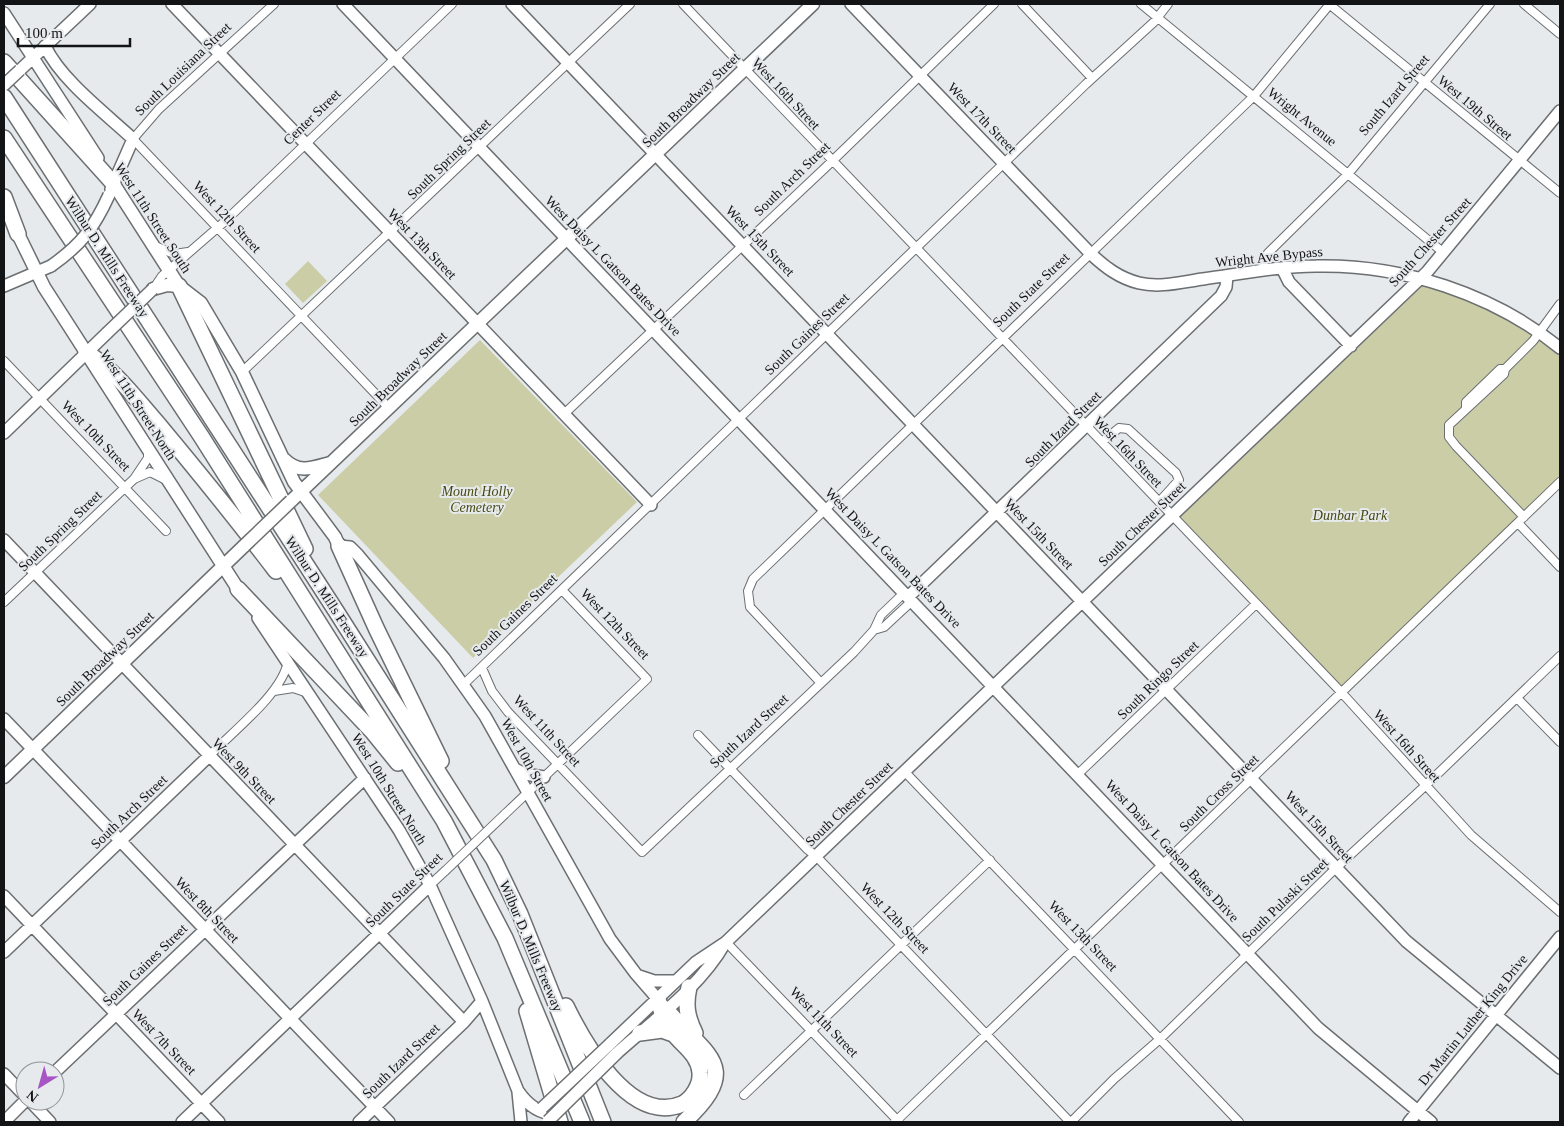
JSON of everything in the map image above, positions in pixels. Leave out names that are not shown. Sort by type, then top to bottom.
[{"type":"highway","points":[[4,62],[111,189]]},
{"type":"highway","name":"Wilbur D. Mills Freeway","points":[[4,97],[322,589],[494,860],[520,914],[604,1122]]},
{"type":"highway","name":"Wilbur D. Mills Freeway","points":[[4,138],[187,415],[444,821],[505,938],[582,1122]]},
{"type":"highway","points":[[4,197],[18,234]]},
{"type":"highway","points":[[180,286],[293,522],[322,589]]},
{"type":"highway","points":[[86,352],[105,364],[218,495],[345,662]]},
{"type":"highway","points":[[339,546],[377,630],[423,719],[462,808]]},
{"type":"highway","points":[[238,589],[372,730],[444,821]]},
{"type":"highway","points":[[520,914],[594,1058],[620,1090],[649,1107],[663,1109],[677,1107],[689,1099],[698,1085],[700,1075],[698,1063],[689,1050],[673,1034],[662,1007]]},
{"type":"highway","points":[[505,938],[548,1116]]},
{"type":"highway","points":[[682,984],[686,999],[687,1016],[712,1062],[714,1082],[707,1100],[684,1122]]},
{"type":"highway","points":[[662,1007],[702,1045]]},
{"type":"highway","points":[[640,1033],[662,1030],[673,1034]]},
{"type":"main road","name":"South Broadway Street","points":[[4,777],[300,492],[813,4]]},
{"type":"main road","name":"West 11th Street South","points":[[111,189],[155,246],[180,286],[201,303],[242,372],[280,455],[300,492],[322,519],[339,546]]},
{"type":"main road","name":"West 11th Street North","points":[[18,234],[36,273],[238,589]]},
{"type":"main road","points":[[153,289],[167,285],[180,286]]},
{"type":"main road","points":[[280,455],[290,465],[301,469],[332,462]]},
{"type":"street","points":[[4,86],[90,4]]},
{"type":"street","name":"West 13th Street","points":[[172,4],[651,505]]},
{"type":"street","name":"South Louisiana Street","points":[[4,286],[51,266],[71,252],[85,238],[97,221],[133,139],[159,109],[274,4]]},
{"type":"street","name":"West Daisy L Gatson Bates Drive","points":[[343,4],[1328,1037],[1431,1122]]},
{"type":"street","name":"Center Street","points":[[4,433],[153,289],[170,268],[217,228],[452,4]]},
{"type":"street","name":"West 15th Street","points":[[512,4],[1406,941],[1560,1068]]},
{"type":"street","name":"South Spring Street","points":[[242,372],[630,4]]},
{"type":"street","name":"West 16th Street","points":[[683,4],[1342,693],[1488,851],[1560,912]]},
{"type":"street","name":"West 17th Street","points":[[851,4],[1091,254]]},
{"type":"street","name":"South Arch Street","points":[[564,414],[654,331],[994,4]]},
{"type":"street","points":[[1022,4],[1092,78]]},
{"type":"street","name":"Wright Avenue","points":[[1141,4],[1444,253]]},
{"type":"street","name":"South Gaines Street","points":[[464,684],[740,420],[1092,78],[1158,17],[1168,4]]},
{"type":"street","name":"West 19th Street","points":[[1330,4],[1560,193]]},
{"type":"street","name":"South State Street","points":[[821,683],[752,611],[748,602],[748,591],[757,575],[1254,96],[1330,4]]},
{"type":"street","name":"South Izard Street","points":[[1264,270],[1263,261],[1268,253],[1348,174],[1490,4]]},
{"type":"street","points":[[1524,4],[1560,34]]},
{"type":"street","name":"West 11th Street South","points":[[4,13],[111,189]]},
{"type":"street","name":"West 12th Street","points":[[45,46],[49,54],[87,96],[133,139],[389,408]]},
{"type":"street","name":"South Chester Street","points":[[614,1049],[640,1033],[682,984],[718,956],[726,942],[1420,279],[1444,253],[1560,112]]},
{"type":"street","points":[[4,225],[18,234]]},
{"type":"street","points":[[155,246],[174,254],[192,251]]},
{"type":"street","name":"Wright Ave Bypass","points":[[1091,254],[1115,274],[1140,283],[1165,284],[1264,270],[1316,266],[1350,267],[1389,272],[1420,279],[1484,302],[1539,333]]},
{"type":"street","points":[[1282,268],[1289,282],[1350,346]]},
{"type":"street","name":"South Izard Street","points":[[874,630],[884,627],[908,597],[998,513],[1221,296],[1226,286],[1227,276]]},
{"type":"street","points":[[1560,304],[1539,333],[1505,369],[1504,374],[1449,424],[1449,436],[1560,567]]},
{"type":"street","points":[[1539,333],[1560,348]]},
{"type":"street","name":"West 10th Street","points":[[4,361],[166,532]]},
{"type":"street","points":[[1102,442],[1119,428],[1128,428],[1176,473],[1178,480],[1159,502]]},
{"type":"street","name":"South Spring Street","points":[[134,479],[148,458],[148,448]]},
{"type":"street","name":"South Spring Street","points":[[4,602],[134,479],[147,473],[156,474],[176,491]]},
{"type":"street","name":"South Cross Street","points":[[897,1121],[1074,948],[1560,482]]},
{"type":"street","name":"West 9th Street","points":[[4,540],[464,1022]]},
{"type":"street","name":"West 10th Street","points":[[339,546],[350,548],[358,555],[464,684],[515,769],[610,939],[662,1007]]},
{"type":"street","name":"West 10th Street North","points":[[238,589],[399,830],[442,908],[489,1019]]},
{"type":"street","name":"West 12th Street","points":[[562,590],[647,679]]},
{"type":"street","name":"South Izard Street","points":[[642,852],[821,683],[874,630],[881,615],[908,597]]},
{"type":"street","name":"South Ringo Street","points":[[1078,774],[1256,604]]},
{"type":"street","name":"South Pulaski Street","points":[[1071,1122],[1114,1079],[1160,1039],[1336,868],[1426,786],[1560,656]]},
{"type":"street","name":"South Arch Street","points":[[4,952],[274,692],[285,674],[288,662]]},
{"type":"street","name":"West 11th Street","points":[[482,668],[499,702],[642,852]]},
{"type":"street","name":"South State Street","points":[[182,1122],[647,679]]},
{"type":"street","points":[[274,692],[293,688],[311,696]]},
{"type":"street","points":[[1517,698],[1560,742]]},
{"type":"street","name":"West 8th Street","points":[[4,719],[389,1122]]},
{"type":"street","name":"West 12th Street","points":[[698,735],[1071,1122]]},
{"type":"street","points":[[515,769],[525,774],[544,777]]},
{"type":"street","name":"West 13th Street","points":[[905,772],[1239,1122]]},
{"type":"street","name":"South Gaines Street","points":[[65,1062],[365,778]]},
{"type":"street","points":[[744,1095],[990,860]]},
{"type":"street","name":"West 7th Street","points":[[4,896],[219,1122]]},
{"type":"street","points":[[415,899],[430,902],[442,908]]},
{"type":"street","name":"Dr Martin Luther King Drive","points":[[1409,1122],[1560,938]]},
{"type":"street","name":"West 11th Street","points":[[726,942],[897,1121]]},
{"type":"street","points":[[636,974],[654,981],[682,984]]},
{"type":"street","name":"South Izard Street","points":[[359,1122],[464,1022],[482,1001]]},
{"type":"street","name":"South Chester Street","points":[[527,1122],[548,1116],[614,1049],[662,1007]]},
{"type":"street","points":[[464,1022],[477,1017],[489,1019],[518,1091],[523,1099],[548,1116]]},
{"type":"street","points":[[4,1074],[15,1086]]},
{"type":"street","points":[[518,1091],[521,1122]]},
{"type":"street","points":[[4,1122],[15,1111]]},
{"type":"street","points":[[40,1111],[50,1122]]},
{"type":"green space","points":[[308,261],[327,281],[303,303],[285,284]]},
{"type":"green space","name":"Dunbar Park","points":[[1420,279],[1484,302],[1560,349],[1560,481],[1342,693],[1172,516]]},
{"type":"green space","name":"Mount Holly Cemetery","points":[[480,340],[637,502],[473,658],[318,495]]}]
